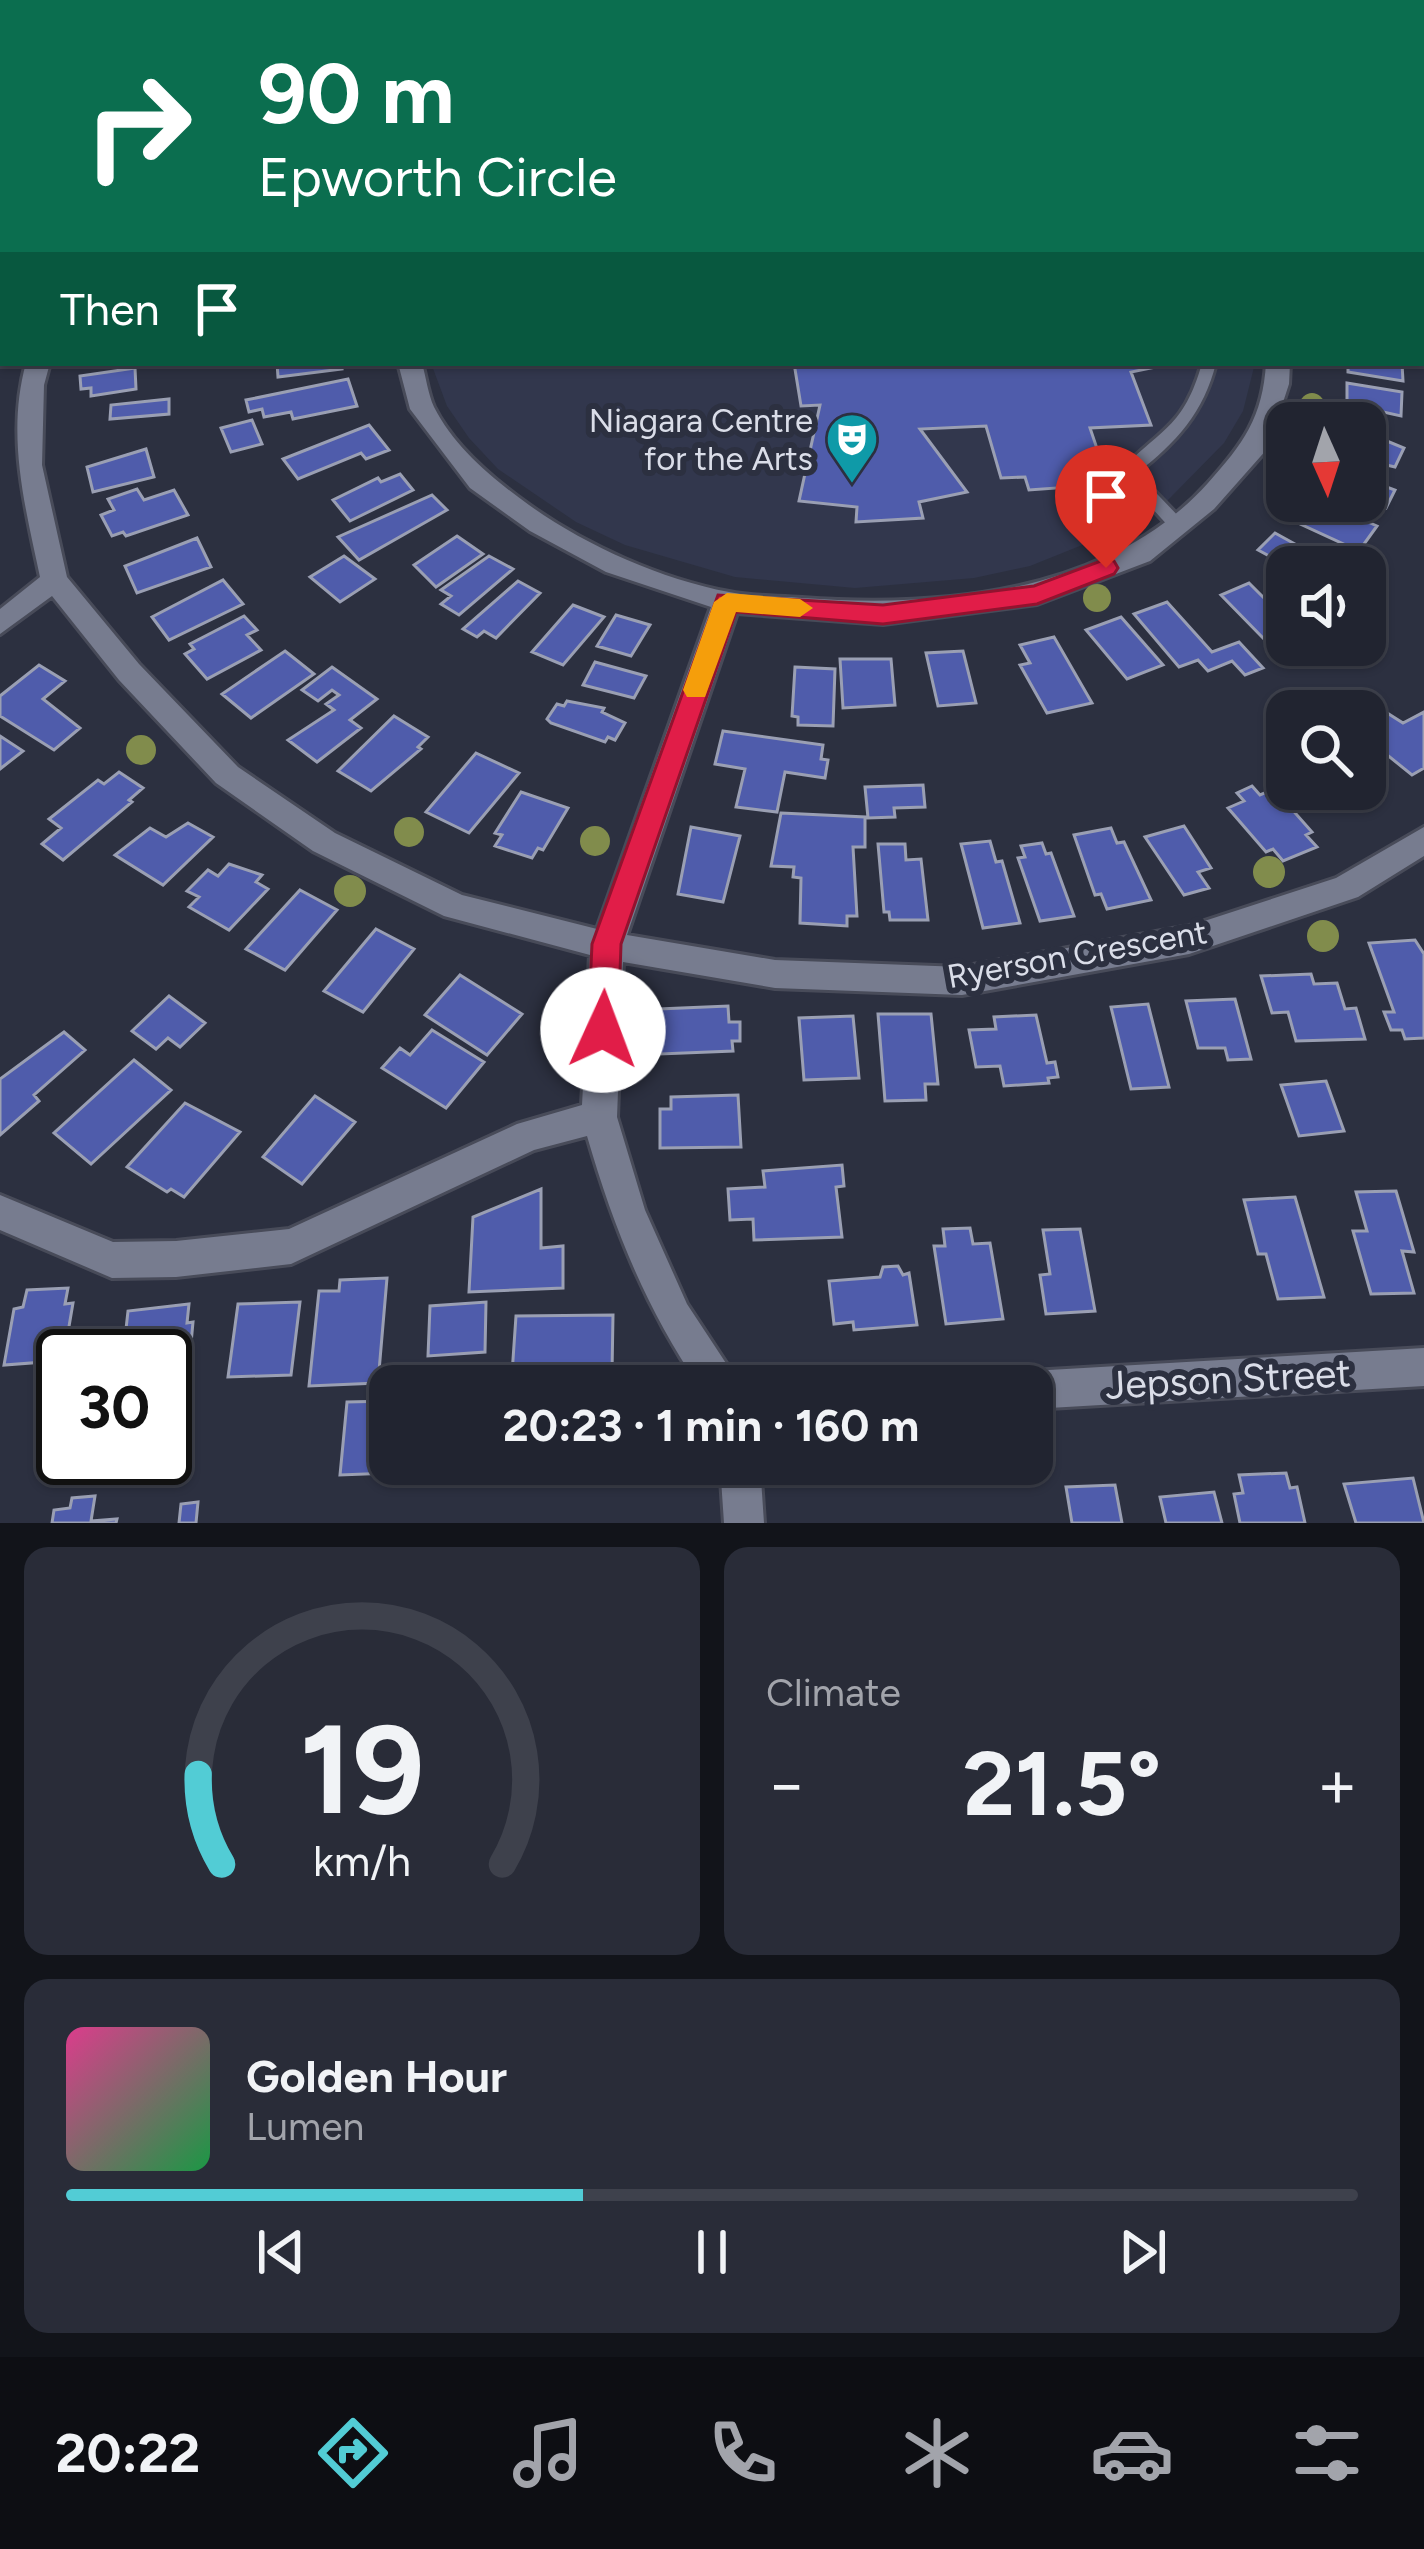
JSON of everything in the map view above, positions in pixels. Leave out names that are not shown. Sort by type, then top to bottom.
[{"type":"street","name":"Ryerson Crescent","points":[[37,366],[29,464],[54,580],[129,672],[227,775],[324,842],[454,907],[607,944],[775,974],[962,981],[1189,940],[1347,888],[1424,840]]},
{"type":"street","points":[[411,366],[422,409],[479,482],[539,525],[616,565],[727,602],[883,614],[1037,595],[1140,554],[1205,503],[1259,442],[1278,366]]},
{"type":"street","points":[[0,624],[54,580]]},
{"type":"street","points":[[707,1365],[674,1317],[627,1211],[599,1117],[607,944],[727,602]]},
{"type":"street","points":[[0,1213],[112,1260],[176,1259],[291,1246],[529,1136],[599,1117]]},
{"type":"street","name":"Jepson Street","points":[[1053,1389],[1424,1367]]},
{"type":"street","points":[[741,1485],[744,1523]]},
{"type":"lane","points":[[1177,525],[1127,472],[1177,434],[1202,394],[1209,366]]},
{"type":"shaded area","name":"Niagara Centre for the Arts","points":[[432,366],[1254,366],[1243,411],[1224,443],[1167,501],[1127,527],[1030,566],[974,578],[855,588],[735,577],[625,545],[576,522],[498,469],[447,406]]},
{"type":"building","points":[[277,366],[342,369],[278,377]]},
{"type":"building","points":[[794,366],[1161,366],[1131,372],[1151,425],[1090,428],[1105,472],[1067,474],[1071,487],[1029,490],[1025,477],[1001,478],[986,426],[920,429],[967,492],[919,502],[923,518],[856,522],[857,507],[799,501],[820,405],[801,406]]},
{"type":"building","points":[[1348,366],[1402,366],[1403,381],[1348,372]]},
{"type":"building","points":[[135,368],[136,389],[91,396],[91,388],[81,389],[80,376]]},
{"type":"building","points":[[348,379],[357,406],[293,419],[291,412],[264,417],[262,409],[249,412],[246,400]]},
{"type":"building","points":[[1347,383],[1402,392],[1401,416],[1386,413],[1386,402],[1347,402]]},
{"type":"building","points":[[169,399],[169,414],[110,419],[111,405]]},
{"type":"building","points":[[252,420],[262,444],[231,452],[221,428]]},
{"type":"building","points":[[369,425],[389,450],[366,459],[361,453],[298,479],[283,459]]},
{"type":"building","points":[[1386,441],[1404,448],[1395,467],[1386,465]]},
{"type":"building","points":[[146,449],[154,477],[93,492],[87,467]]},
{"type":"building","points":[[400,474],[413,490],[350,521],[333,500],[378,478],[381,482]]},
{"type":"building","points":[[1386,487],[1395,490],[1386,508]]},
{"type":"building","points":[[137,489],[144,500],[174,490],[188,515],[126,536],[123,532],[112,536],[101,515],[114,510],[108,499]]},
{"type":"building","points":[[432,495],[447,510],[359,560],[338,537]]},
{"type":"building","points":[[1296,522],[1377,526],[1363,546],[1348,546]]},
{"type":"building","points":[[1275,533],[1299,546],[1266,546],[1266,554],[1258,550]]},
{"type":"building","points":[[457,536],[483,554],[436,587],[414,565]]},
{"type":"building","points":[[197,538],[211,567],[137,593],[125,566]]},
{"type":"building","points":[[344,556],[375,579],[340,602],[310,577]]},
{"type":"building","points":[[489,556],[513,569],[459,615],[441,604],[451,596],[441,590]]},
{"type":"building","points":[[223,580],[243,604],[169,640],[152,617]]},
{"type":"building","points":[[518,581],[540,593],[496,638],[484,631],[477,637],[463,629]]},
{"type":"building","points":[[1249,583],[1266,600],[1266,638],[1264,639],[1221,595]]},
{"type":"building","points":[[1167,602],[1212,652],[1239,642],[1263,668],[1245,675],[1232,661],[1208,671],[1198,660],[1179,667],[1134,614]]},
{"type":"building","points":[[573,605],[604,617],[563,665],[532,652]]},
{"type":"building","points":[[616,615],[650,625],[631,656],[597,646]]},
{"type":"building","points":[[244,616],[257,630],[247,635],[261,650],[207,679],[185,654],[194,649],[190,644]]},
{"type":"building","points":[[1121,617],[1163,665],[1127,679],[1086,630]]},
{"type":"building","points":[[1054,637],[1092,703],[1047,713],[1020,665],[1030,663],[1020,645]]},
{"type":"building","points":[[285,651],[314,674],[251,718],[222,694]]},
{"type":"building","points":[[963,651],[976,703],[938,706],[926,653]]},
{"type":"building","points":[[840,659],[891,659],[895,705],[843,708]]},
{"type":"building","points":[[595,662],[646,676],[634,698],[583,685]]},
{"type":"building","points":[[39,665],[65,681],[43,699],[80,728],[54,750],[0,716],[0,696]]},
{"type":"building","points":[[332,667],[377,699],[350,720],[361,728],[317,762],[288,740],[334,710],[326,704],[339,695],[332,690],[318,701],[302,690]]},
{"type":"building","points":[[795,667],[835,669],[833,726],[798,725],[798,717],[792,716]]},
{"type":"building","points":[[567,701],[604,708],[602,712],[625,723],[615,740],[608,737],[605,742],[551,723],[547,719],[557,704],[564,706]]},
{"type":"building","points":[[1386,712],[1403,723],[1424,712],[1424,768],[1412,775],[1386,754]]},
{"type":"building","points":[[394,716],[428,737],[421,749],[371,791],[338,771]]},
{"type":"building","points":[[723,731],[823,745],[821,759],[828,760],[825,778],[785,772],[777,812],[736,807],[745,769],[715,764]]},
{"type":"building","points":[[0,736],[23,751],[0,769]]},
{"type":"building","points":[[476,753],[519,773],[469,833],[426,812]]},
{"type":"building","points":[[119,772],[143,788],[129,800],[132,802],[63,860],[42,844],[61,828],[49,819],[98,780],[104,784]]},
{"type":"building","points":[[923,785],[925,807],[894,808],[895,817],[868,818],[865,787]]},
{"type":"building","points":[[1252,786],[1260,795],[1266,792],[1266,810],[1293,810],[1312,832],[1306,835],[1317,847],[1283,861],[1273,849],[1266,852],[1228,808],[1244,801],[1237,793]]},
{"type":"building","points":[[521,792],[568,808],[543,850],[538,848],[532,858],[495,846],[502,835],[495,833]]},
{"type":"building","points":[[781,813],[865,817],[865,847],[853,847],[857,916],[847,916],[847,926],[800,923],[801,878],[793,877],[794,867],[771,866]]},
{"type":"building","points":[[188,823],[213,837],[163,885],[115,855],[150,828],[166,837]]},
{"type":"building","points":[[1184,826],[1211,868],[1198,872],[1209,888],[1184,895],[1145,837]]},
{"type":"building","points":[[691,827],[740,836],[723,902],[678,894]]},
{"type":"building","points":[[1111,828],[1117,843],[1124,842],[1151,900],[1107,909],[1101,894],[1095,895],[1074,835]]},
{"type":"building","points":[[990,841],[996,862],[1002,861],[1020,923],[983,928],[961,844]]},
{"type":"building","points":[[1042,843],[1046,854],[1051,853],[1074,916],[1040,921],[1018,858],[1025,857],[1021,846]]},
{"type":"building","points":[[878,844],[905,844],[906,860],[921,859],[928,920],[890,920],[889,912],[884,912]]},
{"type":"building","points":[[229,864],[262,875],[256,882],[268,889],[229,930],[189,907],[199,897],[187,891],[208,870],[218,876]]},
{"type":"building","points":[[300,890],[337,910],[285,970],[246,949]]},
{"type":"building","points":[[376,929],[414,949],[363,1012],[324,991]]},
{"type":"building","points":[[1415,940],[1424,954],[1424,1038],[1405,1039],[1402,1030],[1391,1030],[1384,1012],[1394,1012],[1369,943]]},
{"type":"building","points":[[1311,974],[1314,984],[1337,983],[1345,1009],[1356,1008],[1365,1039],[1296,1041],[1288,1012],[1272,1013],[1261,976]]},
{"type":"building","points":[[460,975],[522,1014],[487,1055],[425,1015]]},
{"type":"building","points":[[169,996],[205,1023],[180,1047],[168,1038],[156,1049],[132,1031]]},
{"type":"building","points":[[1235,999],[1251,1059],[1228,1060],[1225,1048],[1198,1048],[1186,1001]]},
{"type":"building","points":[[1148,1004],[1169,1087],[1131,1089],[1111,1007]]},
{"type":"building","points":[[728,1006],[729,1022],[740,1022],[740,1041],[732,1041],[733,1051],[660,1054],[659,1009]]},
{"type":"building","points":[[878,1014],[931,1014],[938,1084],[925,1084],[926,1100],[885,1101]]},
{"type":"building","points":[[1036,1015],[1047,1063],[1055,1062],[1058,1077],[1048,1078],[1049,1083],[1004,1086],[1000,1066],[976,1067],[969,1030],[996,1029],[994,1017]]},
{"type":"building","points":[[853,1016],[859,1078],[804,1080],[799,1018]]},
{"type":"building","points":[[432,1030],[484,1062],[446,1108],[382,1068],[400,1048],[410,1055]]},
{"type":"building","points":[[64,1032],[85,1050],[34,1095],[39,1101],[0,1135],[0,1079]]},
{"type":"building","points":[[134,1060],[171,1090],[91,1164],[54,1133]]},
{"type":"building","points":[[1326,1081],[1344,1131],[1299,1136],[1281,1085]]},
{"type":"building","points":[[738,1095],[741,1147],[660,1148],[660,1109],[671,1109],[671,1097]]},
{"type":"building","points":[[315,1096],[355,1122],[302,1184],[263,1157]]},
{"type":"building","points":[[185,1103],[240,1132],[184,1197],[127,1167]]},
{"type":"building","points":[[842,1165],[844,1186],[836,1187],[842,1237],[754,1240],[753,1219],[730,1220],[728,1189],[765,1187],[763,1171]]},
{"type":"building","points":[[541,1189],[541,1248],[563,1246],[563,1288],[469,1292],[473,1217]]},
{"type":"building","points":[[1396,1191],[1414,1252],[1402,1251],[1414,1293],[1371,1294],[1353,1231],[1367,1231],[1356,1192]]},
{"type":"building","points":[[1295,1197],[1324,1297],[1278,1299],[1266,1254],[1258,1254],[1244,1200]]},
{"type":"building","points":[[970,1228],[973,1244],[990,1243],[1003,1319],[946,1324],[934,1246],[945,1246],[943,1229]]},
{"type":"building","points":[[1080,1229],[1095,1311],[1046,1314],[1040,1275],[1050,1274],[1043,1230]]},
{"type":"building","points":[[898,1266],[903,1275],[909,1273],[917,1325],[854,1330],[853,1322],[834,1324],[829,1281],[880,1277],[883,1267]]},
{"type":"building","points":[[387,1278],[380,1365],[369,1365],[369,1383],[309,1386],[319,1291],[339,1291],[340,1280]]},
{"type":"building","points":[[68,1288],[65,1304],[73,1303],[69,1329],[36,1329],[36,1363],[4,1365],[14,1309],[23,1307],[27,1290]]},
{"type":"building","points":[[300,1302],[291,1375],[228,1377],[238,1304]]},
{"type":"building","points":[[486,1302],[485,1352],[428,1356],[430,1306]]},
{"type":"building","points":[[189,1304],[187,1323],[193,1322],[192,1333],[192,1329],[126,1329],[128,1311]]},
{"type":"building","points":[[613,1315],[612,1365],[513,1365],[516,1316]]},
{"type":"building","points":[[369,1401],[369,1474],[340,1475],[347,1402]]},
{"type":"building","points":[[1286,1473],[1290,1488],[1297,1487],[1305,1523],[1240,1523],[1234,1494],[1243,1493],[1239,1475]]},
{"type":"building","points":[[1413,1478],[1424,1523],[1356,1523],[1344,1484]]},
{"type":"building","points":[[1115,1485],[1122,1523],[1072,1523],[1066,1487]]},
{"type":"building","points":[[1214,1492],[1222,1523],[1166,1523],[1160,1497]]},
{"type":"building","points":[[95,1496],[91,1521],[117,1519],[116,1523],[52,1523],[54,1510],[70,1508],[72,1498]]},
{"type":"building","points":[[198,1502],[196,1523],[179,1523],[181,1504]]},
{"type":"slow traffic","points":[[696,690],[727,602],[800,608]]},
{"type":"place","name":"Niagara Centre for the Arts","points":[[852,485]]},
{"type":"route","points":[[603,1030],[607,944],[727,602],[883,614],[1037,595],[1106,568]]}]
